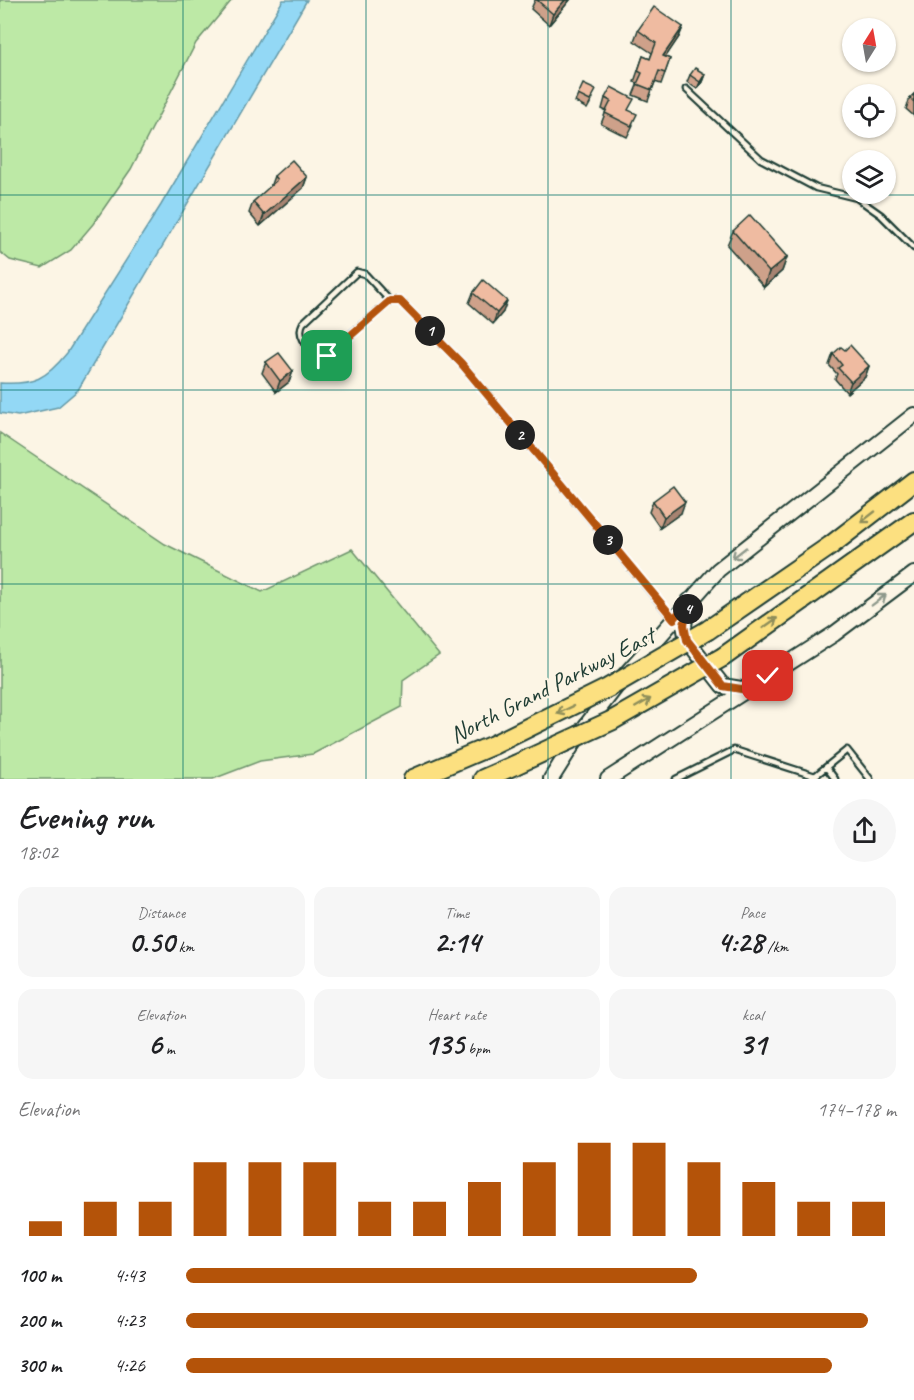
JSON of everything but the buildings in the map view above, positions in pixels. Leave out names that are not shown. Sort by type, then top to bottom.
[{"type":"highway","name":"North Grand Parkway East","points":[[413,779],[493,745],[608,688],[708,630],[830,546],[914,481]]},
{"type":"highway","points":[[483,779],[613,720],[723,657],[914,521]]},
{"type":"main road","points":[[551,779],[574,743],[625,675],[718,570],[914,415]]},
{"type":"main road","points":[[608,779],[658,744],[834,634],[914,574]]},
{"type":"main road","points":[[690,599],[684,625],[687,640],[723,686],[747,690]]},
{"type":"main road","points":[[561,779],[574,743]]},
{"type":"lane","points":[[686,88],[760,159],[808,185],[857,198],[881,215],[914,248]]},
{"type":"lane","points":[[390,301],[365,274],[357,272],[303,323],[299,329],[301,336],[321,358],[324,357],[390,301],[400,301],[461,363],[674,619]]},
{"type":"lane","points":[[676,779],[734,750],[815,776],[847,750],[870,779]]},
{"type":"lane","points":[[826,767],[835,779]]},
{"type":"green space","points":[[0,0],[232,0],[196,43],[131,169],[93,224],[71,250],[42,268],[10,260],[0,252]]},
{"type":"green space","points":[[0,433],[165,544],[262,592],[352,549],[439,655],[403,680],[402,707],[313,754],[260,761],[213,779],[0,779]]},
{"type":"water","points":[[283,0],[307,0],[78,390],[58,407],[18,416],[0,413],[0,383],[22,383],[38,378],[52,369],[67,353],[161,205]]},
{"type":"route","points":[[327,356],[390,301],[393,299],[400,301],[461,363],[674,619],[690,599],[684,625],[687,640],[715,679],[723,686],[747,690],[768,676]]}]
